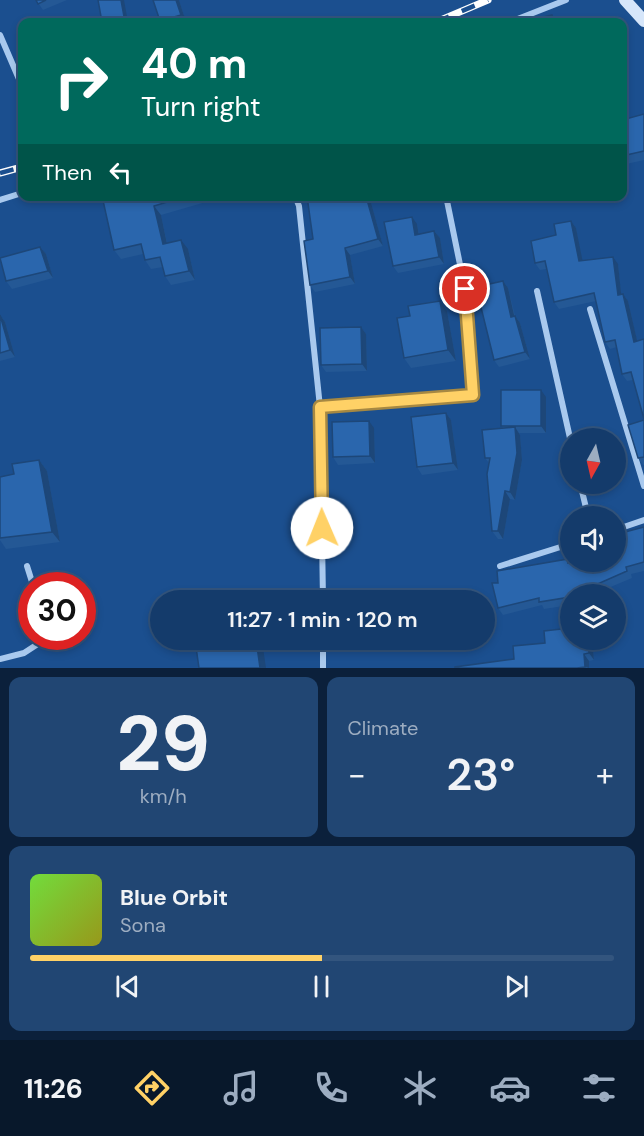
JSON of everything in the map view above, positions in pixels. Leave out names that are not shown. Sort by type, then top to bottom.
[{"type":"street","points":[[520,18],[566,0]]},
{"type":"street","points":[[626,0],[644,21]]},
{"type":"street","points":[[0,35],[18,77]]},
{"type":"street","points":[[0,200],[18,194]]},
{"type":"street","points":[[296,201],[320,407],[323,590]]},
{"type":"street","points":[[320,407],[473,395],[465,289],[447,201]]},
{"type":"street","points":[[537,291],[568,428]]},
{"type":"street","points":[[590,309],[644,486]]},
{"type":"street","points":[[626,526],[644,520]]},
{"type":"street","points":[[500,566],[560,547]]},
{"type":"street","points":[[27,566],[29,572]]},
{"type":"street","points":[[0,659],[29,650]]},
{"type":"street","points":[[323,650],[323,668]]},
{"type":"building","points":[[98,0],[121,0],[124,18],[101,18]]},
{"type":"building","points":[[153,0],[176,0],[181,15],[159,18]]},
{"type":"building","points":[[644,114],[644,151],[627,155],[627,119]]},
{"type":"building","points":[[103,201],[170,201],[154,206],[163,244],[181,240],[189,271],[165,276],[160,257],[145,260],[141,244],[114,250]]},
{"type":"building","points":[[308,201],[367,201],[378,239],[345,248],[350,277],[310,285],[304,241],[313,239]]},
{"type":"building","points":[[412,217],[415,235],[434,231],[439,257],[393,266],[384,222]]},
{"type":"building","points":[[571,221],[579,261],[613,257],[618,295],[623,294],[634,342],[644,339],[644,419],[631,372],[622,374],[615,340],[605,342],[594,293],[554,302],[545,261],[535,263],[531,241],[556,235],[554,224]]},
{"type":"building","points":[[40,247],[48,271],[6,281],[0,258]]},
{"type":"building","points":[[503,281],[511,317],[515,316],[525,352],[494,360],[476,287]]},
{"type":"building","points":[[440,301],[448,350],[404,358],[397,318],[410,316],[408,306]]},
{"type":"building","points":[[0,315],[10,350],[0,353]]},
{"type":"building","points":[[361,327],[362,364],[321,365],[320,328]]},
{"type":"building","points":[[501,390],[541,390],[541,426],[501,426]]},
{"type":"building","points":[[446,413],[453,463],[417,467],[411,417]]},
{"type":"building","points":[[644,420],[644,457],[638,458],[628,425]]},
{"type":"building","points":[[369,421],[370,456],[333,457],[332,422]]},
{"type":"building","points":[[515,427],[517,453],[510,492],[505,491],[498,531],[492,531],[487,474],[490,458],[485,458],[482,430]]},
{"type":"building","points":[[39,460],[52,532],[0,538],[0,477],[14,474],[12,464]]},
{"type":"building","points":[[644,527],[644,562],[626,567],[626,538],[626,532]]},
{"type":"building","points":[[560,560],[560,572],[625,572],[598,584],[560,584],[560,599],[539,602],[539,598],[498,608],[492,583],[498,583],[497,571]]},
{"type":"building","points":[[560,629],[560,650],[589,650],[589,653],[584,654],[585,667],[455,668],[514,659],[513,646],[545,643],[544,631]]},
{"type":"building","points":[[196,650],[258,650],[260,668],[199,668]]},
{"type":"railway","points":[[445,18],[488,0]]},
{"type":"railway","points":[[0,173],[18,168]]},
{"type":"route","points":[[322,528],[320,407],[473,395],[465,289]]}]
